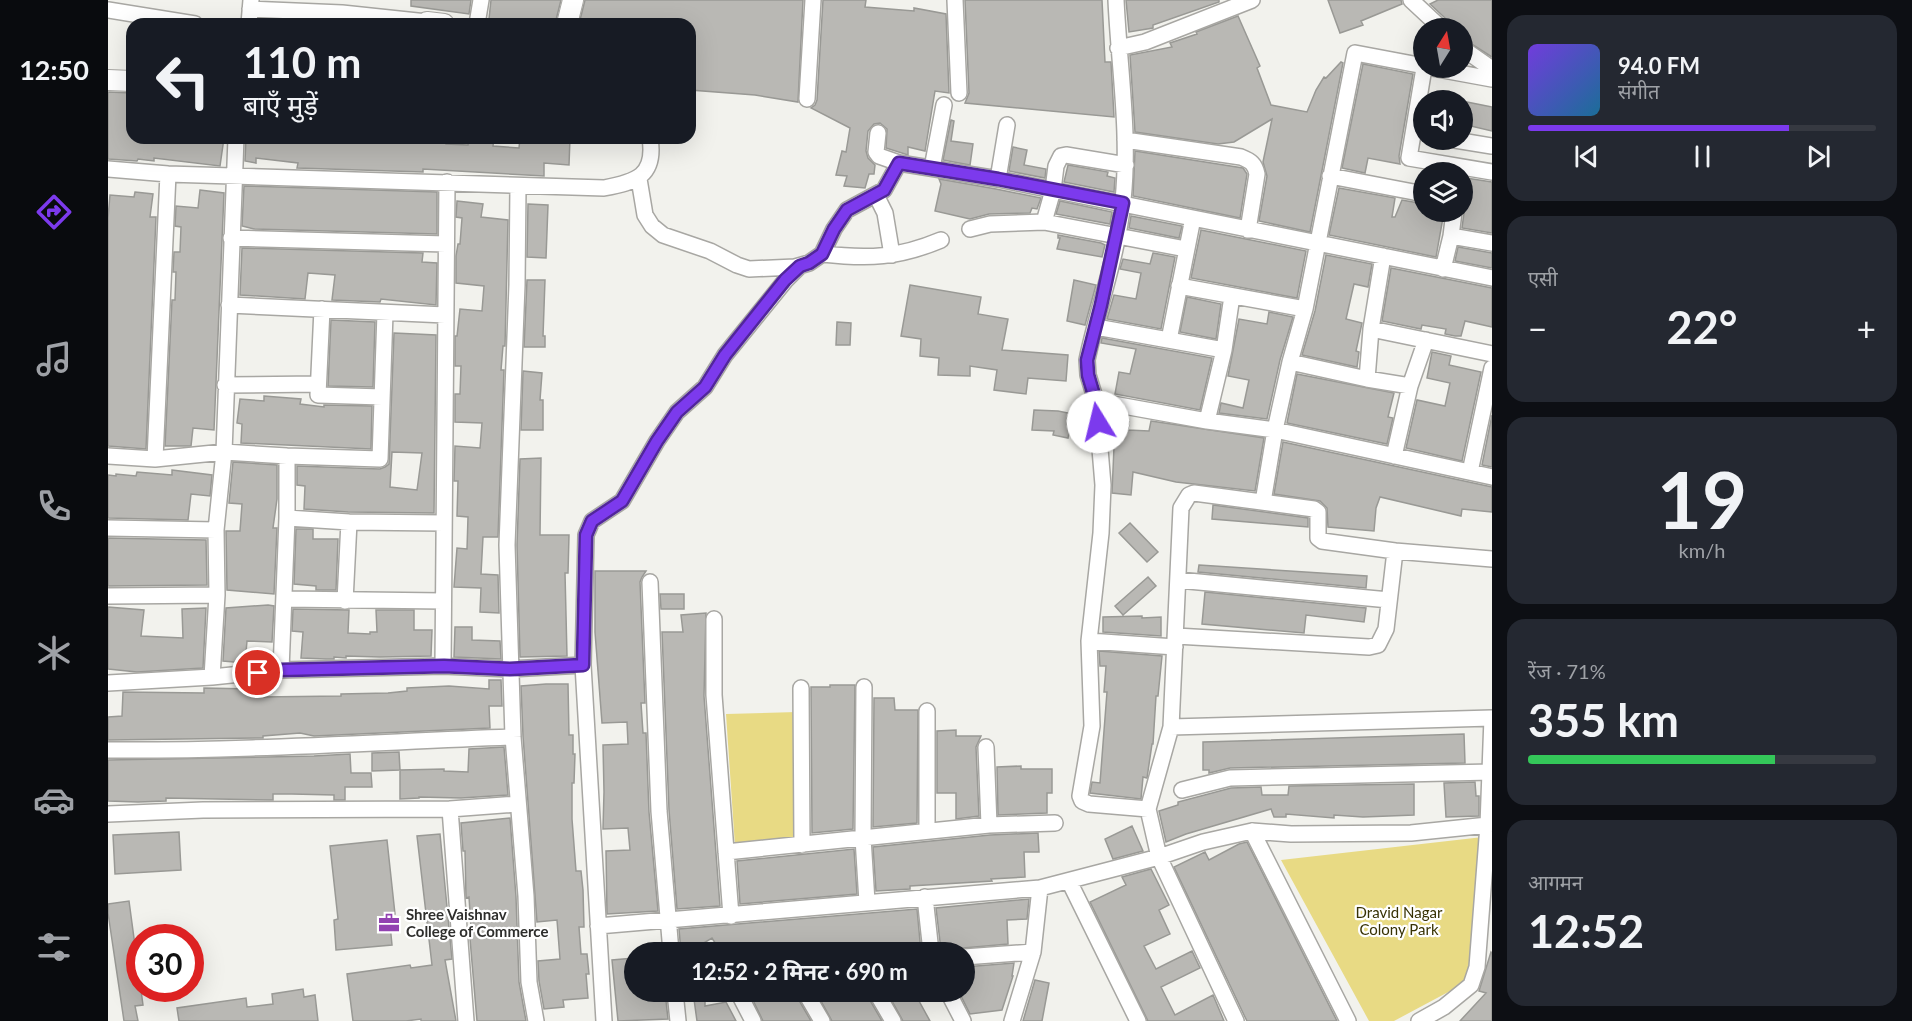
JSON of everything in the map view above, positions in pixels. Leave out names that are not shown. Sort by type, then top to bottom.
[{"type":"street","points":[[478,18],[481,0]]},
{"type":"street","points":[[568,18],[573,0]]},
{"type":"street","points":[[807,99],[813,0]]},
{"type":"street","points":[[955,0],[959,93]]},
{"type":"street","points":[[1116,0],[1126,165],[1117,237],[1087,360],[1088,375],[1096,402],[1103,485],[1101,533],[1089,641],[1092,726],[1080,796],[1082,801],[1089,804],[1148,809]]},
{"type":"street","points":[[1119,48],[1145,42],[1252,0]]},
{"type":"street","points":[[1413,0],[1431,18]]},
{"type":"street","points":[[250,11],[342,6],[406,18]]},
{"type":"street","points":[[108,10],[158,18]]},
{"type":"street","points":[[1263,502],[1275,430],[1290,362],[1305,309],[1355,53],[1413,65]]},
{"type":"street","points":[[1473,56],[1492,69]]},
{"type":"street","points":[[1473,76],[1492,79]]},
{"type":"street","points":[[108,80],[126,81]]},
{"type":"street","points":[[932,168],[944,105]]},
{"type":"street","points":[[998,179],[1007,125]]},
{"type":"street","points":[[878,133],[876,152],[896,169],[932,168],[998,179],[1492,278]]},
{"type":"street","points":[[1125,140],[1250,160],[1256,166],[1257,174],[1248,230]]},
{"type":"street","points":[[1473,143],[1492,146]]},
{"type":"street","points":[[212,677],[217,595],[216,530],[224,452],[236,144]]},
{"type":"street","points":[[108,169],[168,174],[604,188],[627,184],[639,179],[648,166],[651,144]]},
{"type":"street","points":[[1413,147],[1409,158],[1428,162]]},
{"type":"street","points":[[1044,222],[1053,190],[1056,166],[1061,156],[1126,165]]},
{"type":"street","points":[[639,179],[645,215],[652,226],[663,235],[710,251],[749,269],[795,267],[809,263],[822,254],[834,229],[847,210],[880,193],[896,169]]},
{"type":"street","points":[[1473,170],[1492,172]]},
{"type":"street","points":[[155,459],[168,174]]},
{"type":"street","points":[[1330,176],[1413,192]]},
{"type":"street","points":[[444,666],[447,182]]},
{"type":"street","points":[[518,186],[517,285],[507,545],[513,737],[526,896],[529,982],[536,1021]]},
{"type":"street","points":[[880,193],[892,255]]},
{"type":"street","points":[[1169,340],[1193,218]]},
{"type":"street","points":[[970,229],[990,224],[1044,222],[1186,249]]},
{"type":"street","points":[[1443,269],[1453,222]]},
{"type":"street","points":[[1451,236],[1492,243]]},
{"type":"street","points":[[231,238],[446,244]]},
{"type":"street","points":[[822,254],[892,255],[908,252],[941,240]]},
{"type":"street","points":[[1367,379],[1371,329],[1383,256]]},
{"type":"street","points":[[600,1020],[598,926],[583,665],[586,535],[592,521],[622,501],[677,412],[705,387],[725,355],[785,280],[800,266]]},
{"type":"street","points":[[1179,286],[1305,309]]},
{"type":"street","points":[[1207,421],[1224,350],[1232,296]]},
{"type":"street","points":[[229,304],[445,315]]},
{"type":"street","points":[[322,309],[318,395],[382,396]]},
{"type":"street","points":[[108,456],[155,459],[224,452],[380,459],[385,313]]},
{"type":"street","points":[[1096,327],[1224,350]]},
{"type":"street","points":[[1371,329],[1492,354]]},
{"type":"street","points":[[1394,456],[1410,386],[1426,340]]},
{"type":"street","points":[[1290,362],[1410,386]]},
{"type":"street","points":[[1470,472],[1489,401],[1492,368]]},
{"type":"street","points":[[225,385],[318,384]]},
{"type":"street","points":[[1096,402],[1275,430],[1492,477]]},
{"type":"street","points":[[281,670],[285,599],[287,456]]},
{"type":"street","points":[[1236,1021],[1159,857],[1148,809],[1171,727],[1181,508],[1189,495],[1194,494],[1314,508],[1317,512],[1317,534],[1322,541],[1395,551],[1492,559]]},
{"type":"street","points":[[287,518],[349,522],[444,523]]},
{"type":"street","points":[[345,601],[349,522]]},
{"type":"street","points":[[108,528],[216,530]]},
{"type":"street","points":[[1089,641],[1369,647],[1378,645],[1383,636],[1395,551]]},
{"type":"street","points":[[1178,580],[1389,600]]},
{"type":"street","points":[[650,582],[659,811],[670,942]]},
{"type":"street","points":[[108,596],[217,595]]},
{"type":"street","points":[[285,599],[443,601]]},
{"type":"street","points":[[714,619],[714,695],[731,916]]},
{"type":"street","points":[[108,683],[212,677],[281,670],[444,666],[510,669],[583,665]]},
{"type":"street","points":[[864,687],[862,838],[867,902]]},
{"type":"street","points":[[801,688],[802,845]]},
{"type":"street","points":[[927,711],[927,831]]},
{"type":"street","points":[[1171,727],[1492,718],[1488,825],[1477,966],[1471,985],[1444,1007],[1419,1021]]},
{"type":"street","points":[[108,750],[243,748],[513,737]]},
{"type":"street","points":[[986,747],[989,825]]},
{"type":"street","points":[[1182,790],[1230,778],[1491,772]]},
{"type":"street","points":[[108,814],[203,810],[450,808],[518,804]]},
{"type":"street","points":[[450,808],[466,1021]]},
{"type":"street","points":[[726,852],[989,825],[1055,823]]},
{"type":"street","points":[[598,926],[1040,888],[1159,857],[1203,842],[1252,831],[1291,834],[1411,833],[1488,825]]},
{"type":"street","points":[[1252,831],[1348,1021]]},
{"type":"street","points":[[1069,881],[1138,1021]]},
{"type":"street","points":[[1012,1021],[1033,952],[1040,888]]},
{"type":"street","points":[[925,897],[930,942]]},
{"type":"street","points":[[975,956],[1033,952]]},
{"type":"street","points":[[676,1002],[678,1021]]},
{"type":"street","points":[[743,1002],[753,1021]]},
{"type":"street","points":[[811,1002],[822,1021]]},
{"type":"street","points":[[882,1002],[892,1021]]},
{"type":"street","points":[[953,1002],[963,1021]]},
{"type":"green space","points":[[797,712],[798,844],[735,846],[726,714]]},
{"type":"green space","name":"Dravid Nagar Colony Park","points":[[1483,837],[1467,982],[1394,1021],[1369,1021],[1281,860]]},
{"type":"building","points":[[411,0],[471,0],[469,14],[411,6]]},
{"type":"building","points":[[491,0],[561,0],[556,18],[489,18]]},
{"type":"building","points":[[585,0],[803,0],[798,102],[755,95],[696,90],[696,18],[580,18]]},
{"type":"building","points":[[823,0],[866,0],[865,7],[914,11],[914,8],[946,14],[949,93],[935,91],[925,151],[908,147],[908,155],[886,148],[887,129],[880,123],[874,124],[868,131],[866,151],[868,158],[875,165],[874,174],[869,174],[865,188],[844,186],[847,176],[836,175],[842,151],[846,152],[850,128],[811,108],[817,100]]},
{"type":"building","points":[[965,0],[1102,0],[1105,62],[1111,62],[1114,117],[965,103],[969,93]]},
{"type":"building","points":[[1126,0],[1219,0],[1219,2],[1153,25],[1153,28],[1129,32]]},
{"type":"building","points":[[1328,0],[1401,0],[1402,4],[1361,21],[1363,25],[1340,33]]},
{"type":"building","points":[[1438,0],[1492,0],[1492,57],[1473,45],[1473,18],[1445,18],[1430,4]]},
{"type":"building","points":[[1238,16],[1260,66],[1257,68],[1271,105],[1307,112],[1324,77],[1326,78],[1341,62],[1343,63],[1310,232],[1259,221],[1267,176],[1263,162],[1272,119],[1234,142],[1218,144],[1135,132],[1130,55],[1172,47],[1170,43]]},
{"type":"building","points":[[1363,64],[1413,74],[1399,156],[1400,164],[1368,158],[1365,173],[1342,168]]},
{"type":"building","points":[[108,92],[126,93],[126,144],[223,144],[220,166],[154,158],[154,161],[108,159]]},
{"type":"building","points":[[1473,103],[1492,107],[1492,131],[1473,127]]},
{"type":"building","points":[[951,120],[954,121],[951,141],[973,144],[970,165],[943,160]]},
{"type":"building","points":[[246,144],[493,144],[493,146],[519,148],[519,144],[570,144],[569,165],[544,163],[544,176],[423,169],[423,172],[297,168],[298,163],[256,158],[256,163],[245,161]]},
{"type":"building","points":[[1013,147],[1027,150],[1024,165],[1046,169],[1045,178],[1009,171]]},
{"type":"building","points":[[1135,151],[1243,168],[1247,174],[1240,218],[1133,196]]},
{"type":"building","points":[[1068,165],[1108,172],[1107,176],[1115,178],[1114,192],[1064,182]]},
{"type":"building","points":[[939,179],[1041,198],[1037,209],[1032,208],[1030,213],[989,214],[970,219],[935,211],[941,184]]},
{"type":"building","points":[[1473,179],[1492,182],[1492,233],[1462,228],[1463,222],[1473,222]]},
{"type":"building","points":[[244,186],[437,192],[437,234],[254,229],[242,226]]},
{"type":"building","points":[[1339,188],[1395,198],[1392,217],[1395,217],[1402,200],[1413,202],[1413,222],[1442,222],[1436,257],[1329,235]]},
{"type":"building","points":[[200,190],[224,193],[214,430],[193,428],[191,446],[165,446],[172,300],[175,300],[174,252],[180,252],[181,227],[175,226],[176,206],[198,208]]},
{"type":"building","points":[[135,192],[153,194],[150,217],[156,217],[146,449],[108,446],[108,218],[110,195],[134,197]]},
{"type":"building","points":[[457,201],[483,204],[481,217],[508,220],[505,346],[503,346],[501,370],[504,370],[498,537],[483,537],[481,574],[498,575],[499,613],[480,612],[481,588],[454,587],[457,548],[467,549],[468,517],[457,516],[458,481],[454,481],[455,446],[480,448],[482,423],[455,422],[455,394],[460,394],[461,366],[455,366],[455,336],[457,336],[460,309],[482,311],[484,286],[456,283],[456,256],[458,244],[460,244],[462,218],[456,217]]},
{"type":"building","points":[[1060,201],[1112,212],[1110,224],[1056,214]]},
{"type":"building","points":[[528,204],[548,205],[546,258],[527,257]]},
{"type":"building","points":[[1131,216],[1182,226],[1179,238],[1129,228]]},
{"type":"building","points":[[1201,230],[1306,251],[1297,298],[1191,278]]},
{"type":"building","points":[[1058,235],[1105,245],[1102,257],[1057,249],[1060,238]]},
{"type":"building","points":[[1458,247],[1492,253],[1492,268],[1455,261]]},
{"type":"building","points":[[242,248],[423,253],[422,262],[437,263],[436,305],[381,299],[380,302],[332,300],[335,275],[308,273],[305,299],[240,295]]},
{"type":"building","points":[[1153,253],[1175,257],[1161,329],[1107,319],[1114,295],[1136,299],[1141,273],[1120,269],[1123,259],[1150,264]]},
{"type":"building","points":[[1326,255],[1372,264],[1368,287],[1354,284],[1346,319],[1362,323],[1356,351],[1359,352],[1357,367],[1302,355],[1315,311]]},
{"type":"building","points":[[1391,268],[1492,288],[1492,327],[1465,321],[1461,336],[1455,336],[1445,334],[1446,329],[1422,325],[1421,329],[1382,321]]},
{"type":"building","points":[[527,280],[545,280],[543,336],[545,336],[545,347],[524,347]]},
{"type":"building","points":[[1074,280],[1096,285],[1085,325],[1067,321]]},
{"type":"building","points":[[910,285],[981,297],[978,314],[1008,319],[1002,350],[1068,355],[1066,381],[1028,378],[1026,394],[994,390],[997,370],[970,366],[970,376],[938,375],[939,358],[920,356],[921,339],[901,336]]},
{"type":"building","points":[[1187,297],[1221,304],[1216,339],[1180,332]]},
{"type":"building","points":[[1269,312],[1293,317],[1280,360],[1267,419],[1219,413],[1221,403],[1243,408],[1249,380],[1228,376],[1239,319],[1267,324]]},
{"type":"building","points":[[331,320],[375,322],[373,387],[328,386]]},
{"type":"building","points":[[837,322],[851,323],[850,345],[836,345]]},
{"type":"building","points":[[394,333],[436,335],[434,513],[304,509],[305,486],[297,485],[297,466],[380,469],[389,464]],"holes":[[[392,452],[422,453],[417,490],[390,487]]]},
{"type":"building","points":[[1102,338],[1212,358],[1200,410],[1115,394],[1119,372],[1130,374],[1136,349],[1101,343]]},
{"type":"building","points":[[1432,352],[1451,356],[1449,365],[1481,372],[1462,461],[1406,448],[1417,400],[1445,406],[1450,383],[1427,378]]},
{"type":"building","points":[[523,371],[542,373],[540,400],[543,400],[543,430],[521,430]]},
{"type":"building","points":[[1297,374],[1394,393],[1388,417],[1393,418],[1387,444],[1287,423]]},
{"type":"building","points":[[264,396],[301,399],[300,404],[324,407],[324,405],[372,406],[371,449],[241,443],[242,424],[237,423],[240,399],[264,401]]},
{"type":"building","points":[[1034,410],[1073,414],[1068,438],[1053,435],[1054,431],[1032,430]]},
{"type":"building","points":[[1492,415],[1492,467],[1482,465]]},
{"type":"building","points":[[1151,421],[1264,438],[1255,491],[1176,482],[1133,472],[1131,495],[1112,493],[1114,447],[1110,447],[1111,422],[1129,422],[1128,430],[1149,431]]},
{"type":"building","points":[[1283,442],[1492,487],[1492,512],[1462,509],[1461,516],[1380,497],[1376,508],[1374,531],[1328,527],[1327,508],[1320,501],[1274,494]]},
{"type":"building","points":[[541,458],[540,535],[569,535],[568,573],[565,573],[567,656],[520,657],[517,545],[520,459]]},
{"type":"building","points":[[233,462],[277,465],[277,499],[273,528],[277,528],[274,594],[227,590],[226,531],[240,531],[242,504],[229,503]]},
{"type":"building","points":[[172,470],[212,475],[210,496],[191,494],[188,520],[108,518],[108,475],[136,476],[137,472],[172,475]]},
{"type":"building","points":[[1213,505],[1308,518],[1308,527],[1212,519]]},
{"type":"building","points":[[1130,523],[1158,552],[1147,562],[1119,533]]},
{"type":"building","points":[[296,529],[313,529],[313,539],[338,539],[336,590],[316,590],[316,586],[294,584]]},
{"type":"building","points":[[108,538],[206,540],[207,585],[108,586]]},
{"type":"building","points":[[1199,565],[1367,576],[1366,588],[1198,572]]},
{"type":"building","points":[[595,571],[646,571],[640,582],[645,703],[641,703],[643,733],[646,733],[649,812],[658,911],[607,914],[606,851],[630,850],[628,828],[603,829],[603,745],[628,744],[627,722],[602,723],[595,632]]},
{"type":"building","points":[[1148,577],[1156,586],[1123,615],[1115,606]]},
{"type":"building","points":[[1205,592],[1366,608],[1364,622],[1306,615],[1304,633],[1202,624]]},
{"type":"building","points":[[660,594],[684,594],[684,609],[661,609]]},
{"type":"building","points":[[274,606],[272,642],[247,641],[245,663],[223,661],[226,608]]},
{"type":"building","points":[[108,607],[144,610],[141,636],[183,638],[182,609],[206,608],[203,668],[137,672],[108,669]]},
{"type":"building","points":[[293,609],[349,610],[348,633],[370,634],[370,632],[377,632],[376,610],[414,610],[414,630],[432,630],[431,656],[301,658],[303,632],[292,631]]},
{"type":"building","points":[[706,613],[704,696],[720,906],[677,909],[669,810],[662,632],[683,632],[681,615]]},
{"type":"building","points":[[1142,616],[1142,618],[1161,617],[1161,636],[1103,632],[1103,617]]},
{"type":"building","points":[[455,627],[472,627],[472,640],[500,641],[501,659],[454,657]]},
{"type":"building","points":[[1099,651],[1162,656],[1158,696],[1156,696],[1153,744],[1147,778],[1143,777],[1141,799],[1090,793],[1092,782],[1100,783],[1107,692],[1104,692],[1106,666],[1100,666]]},
{"type":"building","points":[[489,680],[501,680],[502,706],[489,706],[490,728],[314,736],[300,733],[263,736],[263,738],[108,740],[108,717],[122,716],[123,692],[204,693],[204,688],[252,689],[252,691],[260,691],[260,697],[341,696],[341,694],[388,693],[407,691],[407,688],[449,686],[489,689]]},
{"type":"building","points":[[568,684],[569,735],[573,735],[573,754],[575,754],[572,819],[576,871],[581,871],[583,890],[584,927],[579,927],[581,954],[587,954],[589,974],[586,974],[588,998],[563,1000],[564,1007],[544,1009],[538,961],[560,959],[557,920],[537,922],[521,686]]},
{"type":"building","points":[[830,685],[855,685],[853,829],[812,833],[811,687],[830,687]]},
{"type":"building","points":[[874,698],[894,698],[895,710],[918,710],[917,823],[873,827]]},
{"type":"building","points":[[956,730],[956,736],[981,736],[976,747],[979,816],[956,819],[956,793],[937,793],[937,731]]},
{"type":"building","points":[[1464,734],[1465,763],[1230,768],[1209,773],[1209,770],[1203,770],[1203,742]]},
{"type":"building","points":[[504,747],[508,795],[400,799],[400,770],[444,769],[444,771],[468,772],[469,749]]},
{"type":"building","points":[[399,752],[400,770],[372,771],[372,753]]},
{"type":"building","points":[[350,754],[351,773],[371,773],[372,787],[345,787],[345,800],[334,800],[334,795],[273,794],[273,800],[166,798],[166,801],[108,801],[108,760]]},
{"type":"building","points":[[1021,766],[1021,769],[1052,769],[1052,793],[1047,793],[1047,813],[998,815],[997,767]]},
{"type":"building","points":[[1475,782],[1476,796],[1479,796],[1479,816],[1446,817],[1444,783]]},
{"type":"building","points":[[1414,784],[1414,815],[1363,817],[1334,815],[1334,818],[1286,814],[1286,817],[1274,817],[1271,809],[1166,842],[1159,811],[1178,805],[1178,802],[1231,788],[1261,787],[1262,795],[1288,795],[1289,786]]},
{"type":"building","points":[[510,818],[519,982],[526,1021],[477,1021],[469,927],[471,927],[469,897],[466,898],[465,851],[463,851],[461,823]]},
{"type":"building","points":[[1132,826],[1143,851],[1113,859],[1105,839]]},
{"type":"building","points":[[179,832],[181,870],[115,874],[113,835]]},
{"type":"building","points":[[1038,833],[1039,852],[1024,852],[1025,877],[876,891],[873,847],[990,835]]},
{"type":"building","points":[[440,834],[452,959],[445,960],[456,1021],[421,1021],[421,1019],[353,1021],[347,974],[410,965],[411,968],[432,965],[417,836]]},
{"type":"building","points":[[387,840],[395,914],[389,914],[392,945],[336,950],[334,920],[338,919],[330,846]]},
{"type":"building","points":[[1247,842],[1337,1021],[1247,1021],[1174,867],[1205,852],[1209,860]]},
{"type":"building","points":[[854,849],[857,894],[740,904],[737,861]]},
{"type":"building","points":[[1151,869],[1169,905],[1159,910],[1170,934],[1144,946],[1156,969],[1192,951],[1200,968],[1161,987],[1175,1015],[1213,995],[1224,1021],[1148,1021],[1090,902],[1126,885],[1122,877]]},
{"type":"building","points":[[1029,899],[1027,919],[1007,920],[1008,944],[975,947],[975,942],[940,942],[936,908]]},
{"type":"building","points":[[129,901],[132,924],[126,924],[126,1002],[143,1002],[143,1005],[135,1006],[138,1021],[124,1021],[108,904]]},
{"type":"building","points":[[917,909],[920,942],[715,942],[712,938],[705,942],[680,942],[679,929]]},
{"type":"building","points":[[1491,952],[1492,1021],[1460,1021],[1486,993],[1479,991]]},
{"type":"building","points":[[624,959],[624,1002],[666,1002],[668,1019],[618,1021],[612,960]]},
{"type":"building","points":[[1014,963],[1013,976],[1002,1010],[970,1014],[964,1002],[975,1002],[975,966]]},
{"type":"building","points":[[1035,980],[1049,983],[1042,1021],[1023,1021]]},
{"type":"building","points":[[303,989],[304,997],[315,995],[318,1021],[179,1021],[177,1008],[246,998],[247,1007],[273,1004],[272,994]]},
{"type":"building","points":[[694,1002],[705,1002],[705,1006],[726,1002],[736,1021],[697,1021]]},
{"type":"building","points":[[754,1002],[800,1002],[811,1021],[763,1021]]},
{"type":"building","points":[[822,1002],[871,1002],[882,1021],[832,1021]]},
{"type":"building","points":[[893,1002],[920,1002],[930,1021],[903,1021]]},
{"type":"place","name":"Shree Vaishnav College of Commerce","points":[[389,923]]},
{"type":"route","points":[[258,673],[281,670],[444,666],[510,669],[583,665],[586,535],[592,521],[622,501],[677,412],[705,387],[725,355],[785,280],[800,266],[822,254],[840,218],[854,205],[884,190],[899,163],[1123,203],[1087,360],[1098,422]]}]
